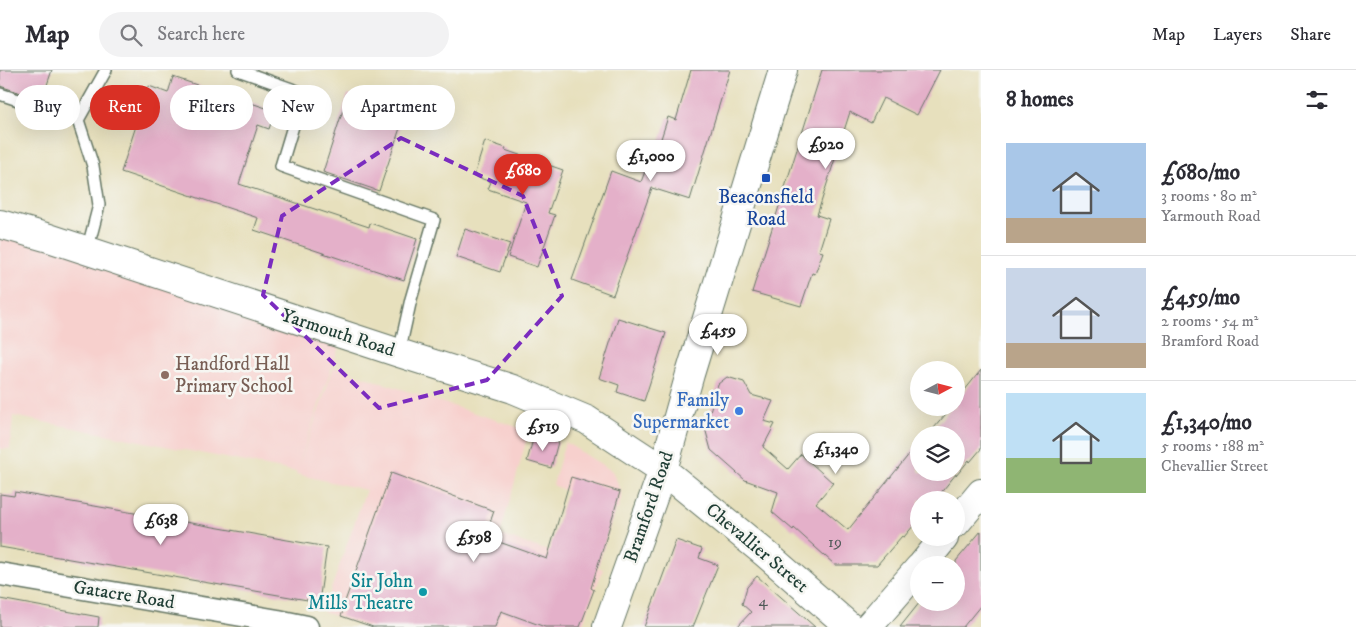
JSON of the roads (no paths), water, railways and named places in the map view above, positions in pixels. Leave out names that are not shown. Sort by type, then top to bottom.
[{"type":"main road","name":"Bramford Road","points":[[607,627],[662,470],[783,70]]},
{"type":"main road","name":"Yarmouth Road","points":[[0,224],[49,238],[512,389],[587,420],[662,470]]},
{"type":"main road","name":"Chevallier Street","points":[[662,470],[766,554],[850,627]]},
{"type":"main road","points":[[965,512],[981,492]]},
{"type":"main road","points":[[929,556],[937,546]]},
{"type":"main road","points":[[868,627],[910,578]]},
{"type":"street","name":"Gatacre Road","points":[[0,574],[306,627]]},
{"type":"lane","points":[[80,116],[106,70]]},
{"type":"lane","points":[[238,70],[303,93],[280,166],[434,220],[411,298],[399,353]]},
{"type":"lane","points":[[0,94],[15,99]]},
{"type":"lane","points":[[80,126],[93,166],[99,205],[87,251]]},
{"type":"place","name":"Beaconsfield Road","points":[[766,178]]},
{"type":"place","name":"Handford Hall Primary School","points":[[165,375]]},
{"type":"place","name":"Family Supermarket","points":[[739,411]]},
{"type":"place","name":"Sir John Mills Theatre","points":[[423,592]]}]
